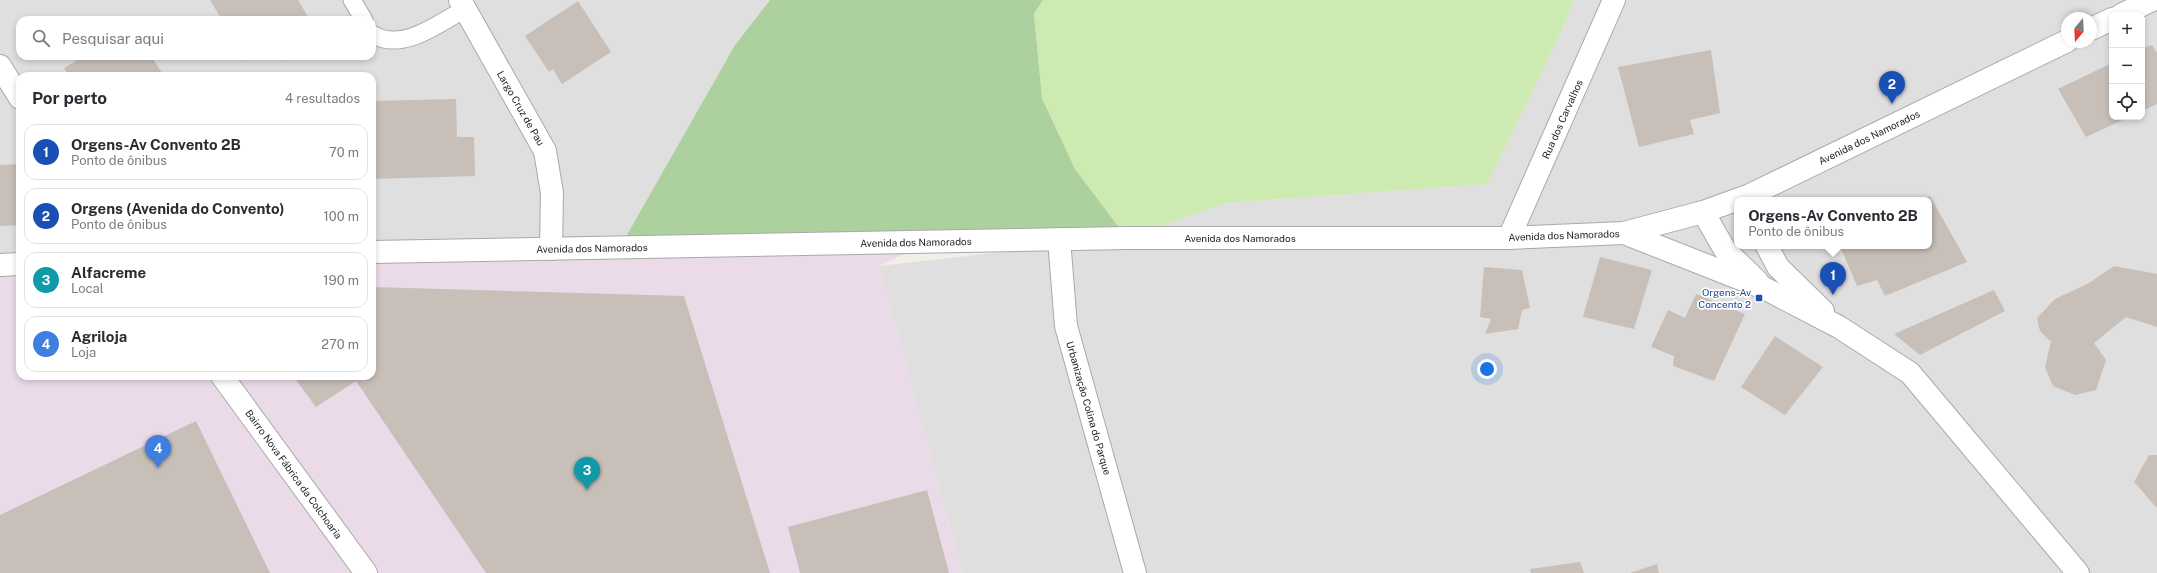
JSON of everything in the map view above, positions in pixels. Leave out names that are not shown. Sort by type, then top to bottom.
[{"type":"street","name":"Rua dos Carvalhos","points":[[1509,238],[1614,0]]},
{"type":"street","points":[[2127,12],[2152,0]]},
{"type":"street","name":"Largo Cruz de Pau","points":[[463,5],[546,151],[552,194],[551,248]]},
{"type":"street","points":[[2097,26],[2109,20]]},
{"type":"street","name":"Avenida dos Namorados","points":[[1751,197],[2061,44]]},
{"type":"street","points":[[0,66],[16,92]]},
{"type":"street","name":"Avenida dos Namorados","points":[[376,252],[1059,240],[1509,238],[1624,233],[1734,202]]},
{"type":"street","points":[[1703,212],[1725,250],[1764,288]]},
{"type":"street","points":[[1624,233],[1764,288],[1839,327],[1910,373],[2078,573]]},
{"type":"street","name":"Urbanização Colina do Parque","points":[[1059,240],[1066,326],[1135,573]]},
{"type":"street","points":[[1769,249],[1778,267],[1839,327]]},
{"type":"street","points":[[0,265],[16,264]]},
{"type":"street","name":"Bairro Nova Fábrica da Colchoaria","points":[[225,380],[366,573]]},
{"type":"lane","points":[[352,0],[362,16]]},
{"type":"lane","points":[[376,36],[381,39],[390,40],[410,38],[463,5]]},
{"type":"shaded area","points":[[0,0],[770,0],[735,45],[620,247],[376,252],[376,72],[16,72],[16,266],[0,268]]},
{"type":"shaded area","points":[[1574,0],[2157,0],[2157,573],[962,573],[879,266],[1127,238],[1225,203],[1487,184],[1559,37]]},
{"type":"shaded area","points":[[931,242],[879,266],[962,573],[0,573],[0,267],[16,266],[16,380],[376,380],[376,252]]},
{"type":"green space","points":[[770,0],[1043,0],[1034,14],[1042,98],[1075,169],[1127,238],[620,247],[735,45]]},
{"type":"green space","points":[[1043,0],[1574,0],[1559,37],[1487,184],[1225,203],[1127,238],[1075,169],[1042,98],[1034,14]]},
{"type":"building","points":[[210,0],[298,0],[308,16],[220,16]]},
{"type":"building","points":[[578,1],[611,52],[562,84],[553,69],[549,72],[525,36]]},
{"type":"building","points":[[2152,45],[2157,53],[2157,104],[2145,110],[2145,48]]},
{"type":"building","points":[[1711,50],[1720,113],[1690,120],[1694,134],[1639,147],[1618,67]]},
{"type":"building","points":[[77,60],[154,60],[161,72],[66,72],[64,68]]},
{"type":"building","points":[[2109,64],[2109,120],[2123,120],[2086,137],[2058,89]]},
{"type":"building","points":[[456,99],[457,137],[474,137],[475,176],[376,179],[376,101]]},
{"type":"building","points":[[16,164],[16,225],[0,226],[0,165]]},
{"type":"building","points":[[1932,200],[1967,262],[1885,296],[1877,280],[1857,286],[1841,249],[1932,249]]},
{"type":"building","points":[[1600,257],[1652,270],[1634,329],[1583,317]]},
{"type":"building","points":[[2114,266],[2157,274],[2157,327],[2126,317],[2094,343],[2106,360],[2096,390],[2075,395],[2053,386],[2045,367],[2051,342],[2040,331],[2037,318],[2055,299],[2089,283]]},
{"type":"building","points":[[1484,267],[1522,270],[1530,308],[1522,310],[1518,329],[1485,334],[1491,319],[1480,317]]},
{"type":"building","points":[[376,287],[684,296],[770,573],[486,573],[356,381],[316,407],[296,380],[376,380]]},
{"type":"building","points":[[1994,290],[2005,311],[1920,355],[1894,334]]},
{"type":"building","points":[[1696,294],[1745,314],[1714,381],[1673,366],[1674,356],[1651,347],[1668,310],[1685,318]]},
{"type":"building","points":[[1775,336],[1823,367],[1785,415],[1741,387]]},
{"type":"building","points":[[196,421],[270,573],[0,573],[0,515]]},
{"type":"building","points":[[2149,455],[2157,455],[2157,508],[2134,482]]},
{"type":"building","points":[[927,490],[949,573],[800,573],[788,527]]},
{"type":"building","points":[[1580,562],[1584,573],[1531,573],[1530,569]]},
{"type":"building","points":[[1657,564],[1659,573],[1630,573]]},
{"type":"place","name":"Orgens (Avenida do Convento)","points":[[1892,104]]},
{"type":"place","name":"Orgens-Av Convento 2B","points":[[1833,295]]},
{"type":"place","name":"Orgens-Av Concento 2","points":[[1759,298]]},
{"type":"place","name":"Agriloja","points":[[158,468]]},
{"type":"place","name":"Alfacreme","points":[[587,490]]}]
